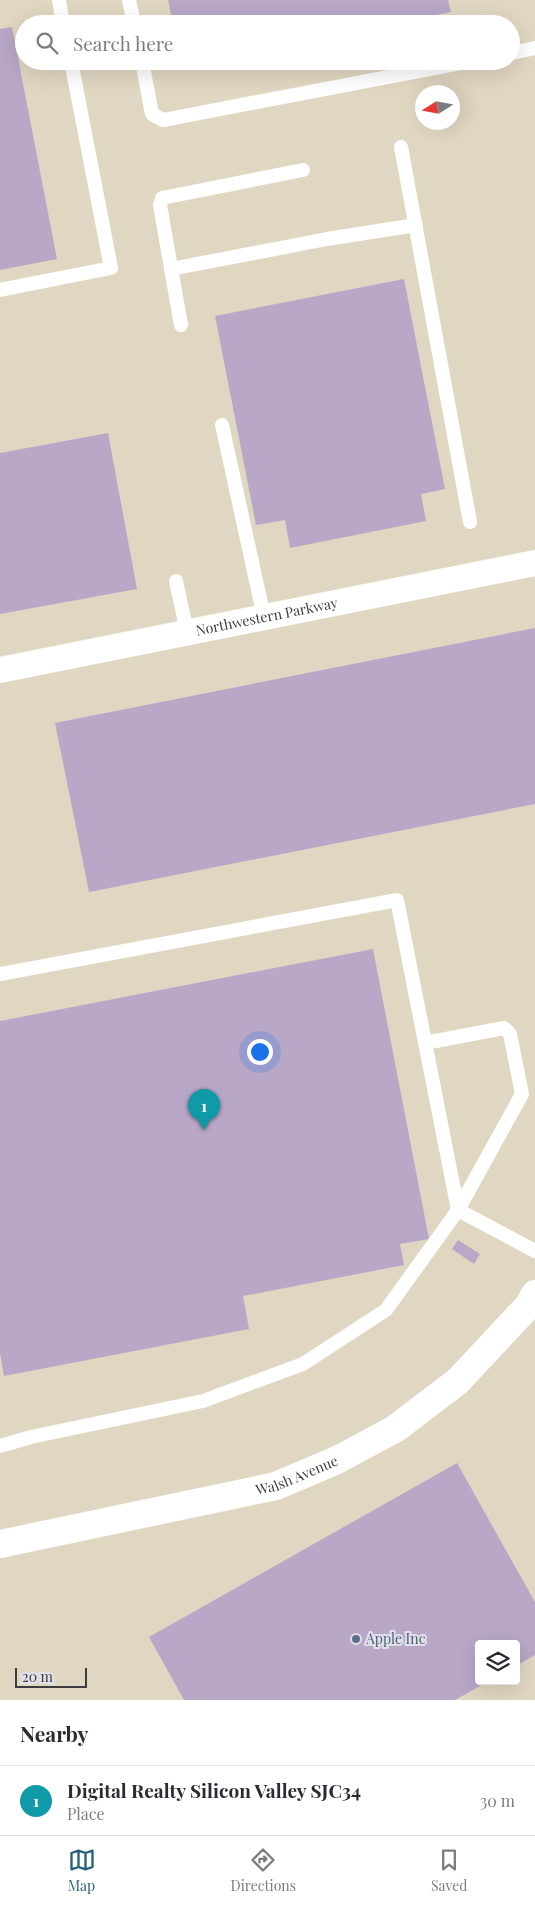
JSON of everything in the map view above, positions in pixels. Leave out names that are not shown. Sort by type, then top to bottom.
[{"type":"main road","name":"Walsh Avenue","points":[[0,1544],[276,1486],[337,1460],[395,1429],[458,1381],[529,1306],[535,1294]]},
{"type":"street","name":"Northwestern Parkway","points":[[0,670],[535,563]]},
{"type":"lane","points":[[59,0],[62,15]]},
{"type":"lane","points":[[128,0],[132,15]]},
{"type":"lane","points":[[520,51],[535,48]]},
{"type":"lane","points":[[0,290],[112,268],[73,70]]},
{"type":"lane","points":[[144,70],[152,114],[163,120],[424,70]]},
{"type":"lane","points":[[401,147],[470,522]]},
{"type":"lane","points":[[181,325],[160,205],[162,198],[303,170]]},
{"type":"lane","points":[[171,269],[327,239],[416,225]]},
{"type":"lane","points":[[222,426],[264,617]]},
{"type":"lane","points":[[176,581],[187,632]]},
{"type":"lane","points":[[0,974],[397,900],[458,1210]]},
{"type":"lane","points":[[0,1446],[31,1437],[203,1401],[303,1364],[386,1310],[458,1210],[522,1094],[510,1034],[504,1028],[424,1043]]},
{"type":"lane","points":[[458,1210],[535,1251]]},
{"type":"shaded area","points":[[0,0],[535,0],[535,1700],[0,1700]]},
{"type":"building","points":[[168,0],[448,0],[451,12],[436,15],[171,15]]},
{"type":"building","points":[[12,27],[15,42],[15,70],[20,70],[57,259],[0,270],[0,29]]},
{"type":"building","points":[[404,279],[445,489],[421,494],[426,521],[290,548],[285,520],[256,525],[215,316]]},
{"type":"building","points":[[108,433],[137,589],[0,614],[0,453]]},
{"type":"building","points":[[535,628],[535,804],[89,892],[55,723]]},
{"type":"building","points":[[373,949],[429,1239],[400,1244],[404,1265],[243,1296],[249,1329],[4,1376],[0,1353],[0,1021]]},
{"type":"building","points":[[458,1240],[480,1254],[474,1264],[452,1249]]},
{"type":"building","points":[[457,1463],[535,1602],[535,1655],[520,1664],[520,1640],[475,1640],[475,1685],[482,1685],[455,1700],[184,1700],[149,1637]]},
{"type":"place","name":"Digital Realty Silicon Valley SJC34","points":[[204,1130]]},
{"type":"place","name":"Apple Inc","points":[[356,1639]]}]
